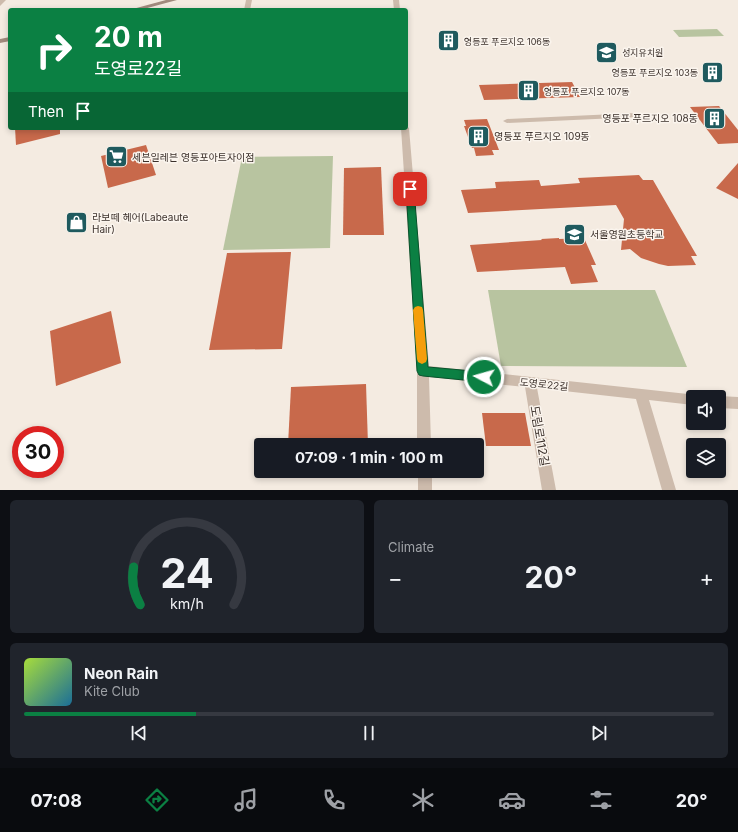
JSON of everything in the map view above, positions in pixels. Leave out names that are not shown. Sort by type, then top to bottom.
[{"type":"street","points":[[0,4],[3,0]]},
{"type":"street","points":[[140,8],[174,0]]},
{"type":"street","points":[[405,130],[423,371],[424,438]]},
{"type":"street","name":"도영로22길","points":[[423,371],[641,395],[686,398]]},
{"type":"street","name":"도림로112길","points":[[530,382],[549,490]]},
{"type":"street","points":[[641,395],[669,490]]},
{"type":"street","points":[[726,402],[738,403]]},
{"type":"street","points":[[425,478],[426,490]]},
{"type":"lane","points":[[507,121],[636,115]]},
{"type":"green space","points":[[717,29],[724,36],[679,37],[673,30]]},
{"type":"green space","points":[[333,156],[330,248],[223,250],[242,157]]},
{"type":"green space","points":[[488,290],[655,290],[687,367],[501,366]]},
{"type":"building","name":"영등포 푸르지오 107동","points":[[572,82],[580,97],[484,100],[479,85]]},
{"type":"building","name":"영등포 푸르지오 108동","points":[[719,106],[738,130],[738,143],[718,144],[690,107]]},
{"type":"building","name":"영등포 푸르지오 109동","points":[[487,119],[499,150],[492,150],[494,155],[476,156],[464,126],[466,126],[464,120]]},
{"type":"building","points":[[15,130],[60,130],[60,134],[16,145]]},
{"type":"building","points":[[146,145],[156,175],[108,188],[101,156]]},
{"type":"building","points":[[738,163],[738,199],[716,188]]},
{"type":"building","points":[[381,167],[384,235],[343,235],[344,168]]},
{"type":"building","points":[[639,175],[643,180],[653,180],[697,256],[691,256],[696,265],[668,266],[641,258],[630,249],[621,250],[624,219],[616,205],[468,213],[461,190],[496,188],[495,182],[539,180],[541,186],[580,183],[578,178]]},
{"type":"building","points":[[584,238],[596,265],[591,265],[598,282],[571,284],[565,267],[477,272],[470,245],[542,240],[541,239]]},
{"type":"building","points":[[291,252],[282,349],[209,350],[227,253]]},
{"type":"building","points":[[111,311],[121,363],[56,386],[50,331]]},
{"type":"building","points":[[366,384],[368,438],[288,438],[291,387]]},
{"type":"building","points":[[482,413],[525,413],[531,446],[486,446]]},
{"type":"slow traffic","points":[[418,310],[422,359]]},
{"type":"place","name":"영등포 푸르지오 106동","points":[[448,41]]},
{"type":"place","name":"성지유치원","points":[[607,52]]},
{"type":"place","name":"영등포 푸르지오 103동","points":[[713,72]]},
{"type":"place","name":"영등포 푸르지오 107동","points":[[529,91]]},
{"type":"place","name":"영등포 푸르지오 108동","points":[[714,118]]},
{"type":"place","name":"영등포 푸르지오 109동","points":[[478,136]]},
{"type":"place","name":"세븐일레븐 영등포아트자이점","points":[[116,157]]},
{"type":"place","name":"라보떼 헤어(Labeaute Hair)","points":[[76,223]]},
{"type":"place","name":"서울영원초등학교","points":[[575,234]]},
{"type":"route","points":[[410,189],[423,371],[484,377]]}]
